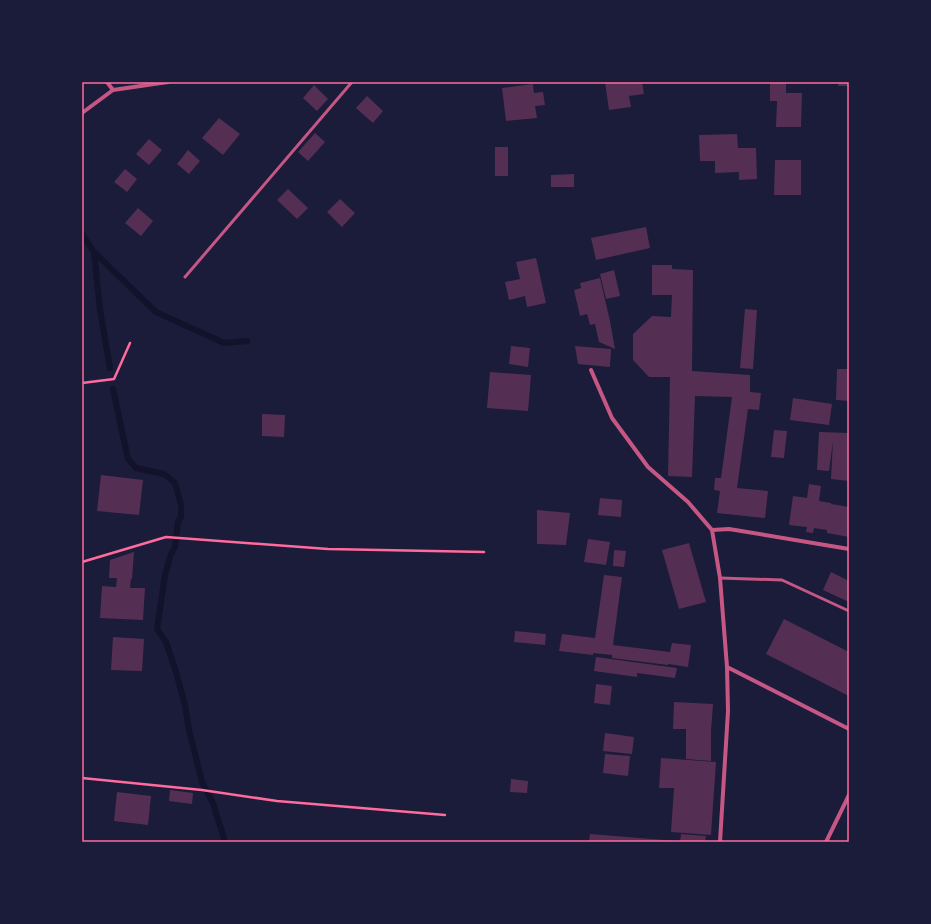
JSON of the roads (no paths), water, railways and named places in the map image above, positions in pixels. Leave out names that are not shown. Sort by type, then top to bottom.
[{"type":"street","points":[[107,82],[113,90]]},
{"type":"street","points":[[82,113],[113,90],[168,82]]},
{"type":"street","points":[[592,370],[612,418],[648,467],[688,502],[712,530],[720,578],[728,667],[728,711],[720,842]]},
{"type":"street","points":[[712,530],[730,529],[849,548]]},
{"type":"street","points":[[728,667],[849,729]]},
{"type":"street","points":[[826,842],[849,795]]},
{"type":"lane","points":[[186,277],[352,82]]},
{"type":"lane","points":[[720,578],[782,580],[849,611]]},
{"type":"waterway","points":[[82,234],[94,252],[100,310],[110,368]]},
{"type":"waterway","points":[[94,252],[156,312],[224,343],[247,341]]},
{"type":"waterway","points":[[113,389],[128,459],[136,468],[164,474],[175,483],[181,505],[181,517],[178,522],[175,547],[171,554],[165,575],[157,629],[166,642],[176,672],[202,782],[213,803],[225,842]]}]
